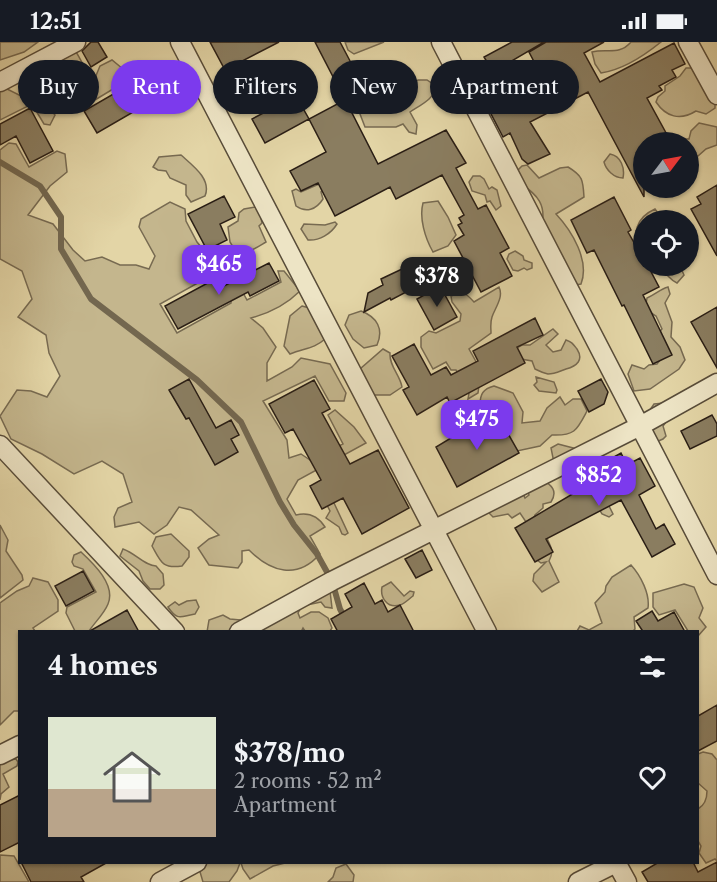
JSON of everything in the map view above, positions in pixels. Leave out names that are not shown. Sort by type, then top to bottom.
[{"type":"street","points":[[0,82],[76,42]]},
{"type":"street","points":[[180,42],[486,630]]},
{"type":"street","points":[[441,42],[717,575]]},
{"type":"street","points":[[688,42],[717,95]]},
{"type":"street","points":[[243,630],[332,581],[640,426],[717,383]]},
{"type":"street","points":[[0,446],[173,630]]},
{"type":"street","points":[[0,755],[18,746]]},
{"type":"street","points":[[160,882],[194,864]]},
{"type":"street","points":[[578,882],[612,864]]},
{"type":"street","points":[[617,864],[627,882]]},
{"type":"shaded area","points":[[0,42],[38,42],[24,52],[0,60]]},
{"type":"shaded area","points":[[345,42],[384,42],[354,54],[348,50]]},
{"type":"shaded area","points":[[631,42],[661,42],[633,61],[617,69],[601,73],[595,64],[592,52],[622,49]]},
{"type":"shaded area","points":[[64,47],[74,49],[81,60],[53,60],[53,58],[63,59]]},
{"type":"shaded area","points":[[111,60],[111,90],[99,98],[99,68]]},
{"type":"shaded area","points":[[686,68],[692,68],[701,76],[715,103],[715,108],[706,114],[696,111],[684,116],[674,116],[664,111],[656,102],[665,91],[665,86],[680,76]]},
{"type":"shaded area","points":[[418,80],[427,80],[430,82],[430,99],[418,107]]},
{"type":"shaded area","points":[[3,87],[18,94],[18,111],[0,120],[0,88]]},
{"type":"shaded area","points":[[38,114],[54,114],[50,125],[44,124]]},
{"type":"shaded area","points":[[360,114],[411,114],[417,125],[416,134],[409,132],[403,124],[396,127],[365,127]]},
{"type":"shaded area","points":[[699,123],[717,127],[717,145],[706,149],[699,155],[699,132],[691,131]]},
{"type":"shaded area","points":[[9,143],[16,144],[29,167],[57,151],[65,154],[67,172],[50,186],[28,215],[53,224],[73,250],[85,261],[102,257],[120,265],[136,265],[149,269],[155,256],[139,227],[141,219],[170,202],[185,209],[186,221],[197,242],[206,253],[214,274],[160,304],[177,333],[231,303],[231,296],[242,291],[247,300],[281,282],[278,271],[284,271],[300,291],[277,308],[251,318],[263,328],[276,347],[267,363],[267,381],[292,367],[301,358],[330,364],[346,393],[344,401],[329,401],[315,376],[263,401],[287,440],[289,458],[301,454],[310,460],[343,444],[328,415],[335,410],[354,427],[366,443],[298,480],[287,499],[296,515],[312,516],[325,527],[310,536],[320,554],[311,562],[293,570],[284,570],[266,564],[249,550],[242,551],[242,562],[238,568],[209,565],[198,548],[209,539],[219,535],[191,510],[179,507],[167,525],[154,534],[139,522],[115,527],[114,517],[118,508],[132,502],[123,474],[102,461],[74,474],[42,454],[11,439],[0,416],[17,390],[31,391],[47,397],[60,376],[49,353],[46,335],[18,317],[32,299],[22,271],[0,259],[0,150]]},
{"type":"shaded area","points":[[610,154],[617,157],[621,163],[623,178],[614,175],[607,168],[604,162]]},
{"type":"shaded area","points":[[181,155],[200,173],[206,184],[205,196],[191,202],[186,195],[186,185],[170,178],[166,171],[153,167],[159,157]]},
{"type":"shaded area","points":[[527,165],[539,178],[560,168],[568,167],[581,179],[584,197],[556,214],[578,247],[583,266],[581,284],[575,285],[542,225],[543,212],[539,201],[521,184],[517,171]]},
{"type":"shaded area","points":[[473,176],[480,176],[489,189],[492,187],[497,190],[501,206],[496,210],[490,201],[487,202],[485,195],[472,191],[469,182]]},
{"type":"shaded area","points":[[319,184],[327,189],[321,192],[323,199],[317,206],[307,210],[296,206],[292,191],[296,189],[301,192]]},
{"type":"shaded area","points":[[438,201],[456,235],[448,246],[433,252],[424,228],[422,209],[423,203]]},
{"type":"shaded area","points":[[255,207],[260,213],[262,223],[259,226],[266,242],[248,251],[236,252],[230,242],[228,227],[238,221],[239,213],[244,209]]},
{"type":"shaded area","points":[[335,222],[337,224],[331,231],[316,239],[308,240],[301,229],[304,224],[325,225]]},
{"type":"shaded area","points":[[515,251],[523,256],[524,260],[532,263],[532,268],[513,270],[507,259],[509,254]]},
{"type":"shaded area","points":[[414,260],[423,263],[430,283],[419,291],[409,276],[409,268]]},
{"type":"shaded area","points":[[667,276],[683,276],[677,283]]},
{"type":"shaded area","points":[[499,287],[500,299],[491,319],[491,333],[469,349],[484,376],[478,393],[468,399],[469,393],[456,370],[451,370],[446,362],[433,369],[421,347],[421,337],[429,331],[436,333],[460,321],[461,314],[452,302],[451,296],[464,293],[474,302]]},
{"type":"shaded area","points":[[668,287],[670,294],[665,303],[672,322],[671,337],[680,347],[685,360],[679,369],[650,389],[634,391],[628,374],[632,365],[644,369],[649,365],[657,364],[663,356],[657,335],[662,329],[656,316],[645,309],[647,298]]},
{"type":"shaded area","points":[[302,306],[313,309],[325,339],[313,347],[290,354],[284,346],[290,316]]},
{"type":"shaded area","points":[[361,311],[378,324],[380,334],[377,345],[364,348],[353,339],[345,325],[349,315]]},
{"type":"shaded area","points":[[553,329],[558,334],[546,345],[553,352],[561,350],[566,340],[572,343],[580,356],[578,362],[573,366],[548,374],[535,369],[532,361],[521,359],[515,349],[522,345],[530,345]]},
{"type":"shaded area","points":[[383,349],[390,353],[391,362],[402,387],[390,395],[370,395],[360,369]]},
{"type":"shaded area","points":[[536,377],[554,382],[556,393],[539,391],[534,385],[537,382]]},
{"type":"shaded area","points":[[494,386],[513,393],[523,412],[522,423],[540,421],[547,408],[560,397],[565,405],[573,399],[581,399],[587,411],[578,427],[571,433],[552,435],[540,446],[517,451],[490,422],[486,410],[480,405],[483,392]]},
{"type":"shaded area","points":[[664,403],[677,415],[666,422],[663,426],[666,436],[656,442],[648,423],[648,414],[654,404]]},
{"type":"shaded area","points":[[457,404],[468,408],[473,417],[466,425],[458,427],[454,421],[449,423],[446,419],[447,413]]},
{"type":"shaded area","points":[[558,444],[577,449],[586,460],[613,514],[609,517],[602,514],[573,465],[560,469],[553,458],[551,448]]},
{"type":"shaded area","points":[[541,479],[551,486],[554,495],[551,502],[543,504],[543,508],[535,515],[533,521],[526,522],[520,513],[512,518],[508,514],[493,517],[488,512],[522,491],[525,498],[529,495],[527,489]]},
{"type":"shaded area","points":[[330,501],[334,503],[348,533],[345,535],[339,527],[326,518],[330,511],[327,505]]},
{"type":"shaded area","points":[[0,525],[8,540],[6,551],[23,580],[0,598]]},
{"type":"shaded area","points":[[171,534],[189,551],[189,557],[182,566],[170,566],[163,563],[152,546],[156,537]]},
{"type":"shaded area","points":[[546,536],[552,551],[549,561],[559,582],[542,592],[533,581],[534,574],[546,562],[541,563],[537,560]]},
{"type":"shaded area","points":[[123,549],[147,564],[156,566],[163,574],[164,585],[160,589],[150,589],[143,581],[139,571],[120,556]]},
{"type":"shaded area","points":[[81,552],[92,563],[102,575],[109,590],[108,604],[90,630],[74,630],[66,613],[67,607],[96,592],[83,569],[74,566],[72,562],[74,555]]},
{"type":"shaded area","points":[[631,565],[644,585],[648,597],[648,608],[634,617],[634,630],[589,630],[602,623],[595,603],[605,592],[612,577]]},
{"type":"shaded area","points":[[33,578],[48,582],[58,600],[58,611],[33,628],[34,630],[18,630],[18,711],[14,711],[0,725],[0,603],[29,586]]},
{"type":"shaded area","points":[[391,582],[404,596],[410,591],[414,592],[413,596],[400,605],[388,604],[383,598],[382,587]]},
{"type":"shaded area","points":[[684,584],[694,587],[703,608],[699,618],[706,627],[699,635],[699,630],[687,630],[675,610],[659,615],[653,607],[653,593]]},
{"type":"shaded area","points":[[330,591],[332,608],[325,607],[321,602],[302,606],[298,613],[300,618],[311,612],[319,612],[328,618],[331,630],[304,630],[303,628],[302,630],[207,630],[209,620],[223,615],[230,619],[251,621]]},
{"type":"shaded area","points":[[196,600],[199,607],[195,614],[183,617],[174,615],[168,607],[175,602],[179,605]]},
{"type":"shaded area","points":[[580,626],[589,630],[578,630]]},
{"type":"shaded area","points":[[699,754],[712,754],[717,760],[717,861],[715,859],[706,863],[699,853],[701,846],[699,843],[699,808],[704,804],[707,791],[699,784]]},
{"type":"shaded area","points":[[0,759],[4,761],[16,759],[18,762],[17,766],[3,774],[9,787],[1,794],[0,800]]},
{"type":"shaded area","points":[[0,855],[14,856],[29,882],[0,882]]},
{"type":"shaded area","points":[[196,864],[240,864],[229,882],[203,882],[198,865]]},
{"type":"shaded area","points":[[242,864],[281,864],[250,879]]},
{"type":"shaded area","points":[[346,864],[354,875],[353,882],[328,882],[333,877],[336,868]]},
{"type":"building","points":[[91,42],[98,42],[107,57],[99,62],[99,60],[87,60],[82,51]]},
{"type":"building","points":[[210,42],[279,42],[244,60],[220,60]]},
{"type":"building","points":[[315,42],[340,42],[349,60],[330,60],[330,71]]},
{"type":"building","points":[[512,42],[544,42],[513,60],[486,60],[484,57]]},
{"type":"building","points":[[546,42],[604,42],[584,53],[600,82],[674,43],[685,64],[672,70],[676,77],[659,86],[662,90],[647,98],[666,132],[633,132],[633,176],[588,92],[579,97],[579,60],[533,60],[529,52]]},
{"type":"building","points":[[111,95],[111,114],[130,114],[97,133],[86,114],[99,114],[99,102]]},
{"type":"building","points":[[330,108],[330,114],[353,114],[378,164],[446,130],[466,163],[456,168],[478,209],[486,205],[509,248],[500,253],[512,276],[481,292],[454,241],[464,235],[458,225],[462,223],[459,218],[464,215],[442,175],[396,199],[390,187],[335,216],[318,183],[301,191],[290,171],[326,152],[309,119]]},
{"type":"building","points":[[19,114],[33,114],[53,151],[30,163],[16,136],[0,145],[0,124]]},
{"type":"building","points":[[262,114],[306,114],[309,119],[265,143],[252,119]]},
{"type":"building","points":[[491,114],[545,114],[530,122],[550,154],[528,164],[522,159],[510,133],[503,137]]},
{"type":"building","points":[[717,185],[717,256],[699,223],[699,210],[691,209],[701,204],[698,198]]},
{"type":"building","points":[[224,196],[235,217],[220,224],[227,240],[207,250],[188,214]]},
{"type":"building","points":[[614,197],[631,230],[628,232],[633,241],[633,276],[653,276],[659,287],[643,295],[672,355],[653,364],[594,250],[587,253],[571,220]]},
{"type":"building","points":[[269,263],[279,281],[250,296],[248,292],[178,329],[165,306],[215,279],[220,288]]},
{"type":"building","points":[[402,269],[412,289],[364,312],[368,293],[383,285],[381,279]]},
{"type":"building","points":[[440,286],[457,317],[434,330],[417,299]]},
{"type":"building","points":[[717,307],[717,368],[691,322]]},
{"type":"building","points":[[535,318],[543,335],[517,347],[525,363],[450,403],[447,397],[417,415],[403,390],[409,387],[392,356],[414,344],[431,375],[446,367],[451,375],[478,361],[473,351]]},
{"type":"building","points":[[189,379],[216,428],[231,420],[239,435],[231,439],[238,452],[215,465],[189,418],[186,419],[169,390]]},
{"type":"building","points":[[601,379],[608,392],[604,404],[589,412],[578,391]]},
{"type":"building","points":[[314,380],[330,409],[322,413],[350,464],[378,450],[409,508],[362,534],[343,498],[322,509],[310,486],[321,480],[293,429],[285,433],[269,404]]},
{"type":"building","points":[[712,415],[717,424],[717,436],[690,449],[681,431]]},
{"type":"building","points":[[498,416],[519,453],[457,487],[436,447],[474,424],[477,429]]},
{"type":"building","points":[[621,453],[627,465],[640,458],[655,486],[639,495],[656,529],[664,524],[675,544],[652,557],[621,500],[546,539],[553,552],[535,562],[515,528],[576,492],[571,483],[605,466],[603,463]]},
{"type":"building","points":[[422,550],[432,570],[416,578],[405,559]]},
{"type":"building","points":[[83,571],[94,591],[66,606],[55,586]]},
{"type":"building","points":[[364,583],[375,604],[382,600],[388,612],[400,605],[413,630],[337,630],[331,619],[352,607],[345,594]]},
{"type":"building","points":[[127,610],[138,630],[92,630]]},
{"type":"building","points":[[652,611],[658,621],[674,612],[684,630],[642,630],[636,621]]},
{"type":"building","points":[[717,705],[717,741],[699,750],[699,715]]},
{"type":"building","points":[[18,796],[18,843],[0,852],[0,805]]},
{"type":"building","points":[[717,862],[717,882],[648,882],[642,872],[656,864],[694,864],[698,872]]},
{"type":"building","points":[[22,864],[104,864],[81,877],[84,882],[31,882]]},
{"type":"waterway","points":[[0,162],[40,186],[61,217],[61,249],[91,299],[197,380],[241,422],[280,502],[294,525],[317,554],[332,581],[340,609],[346,620]]}]
